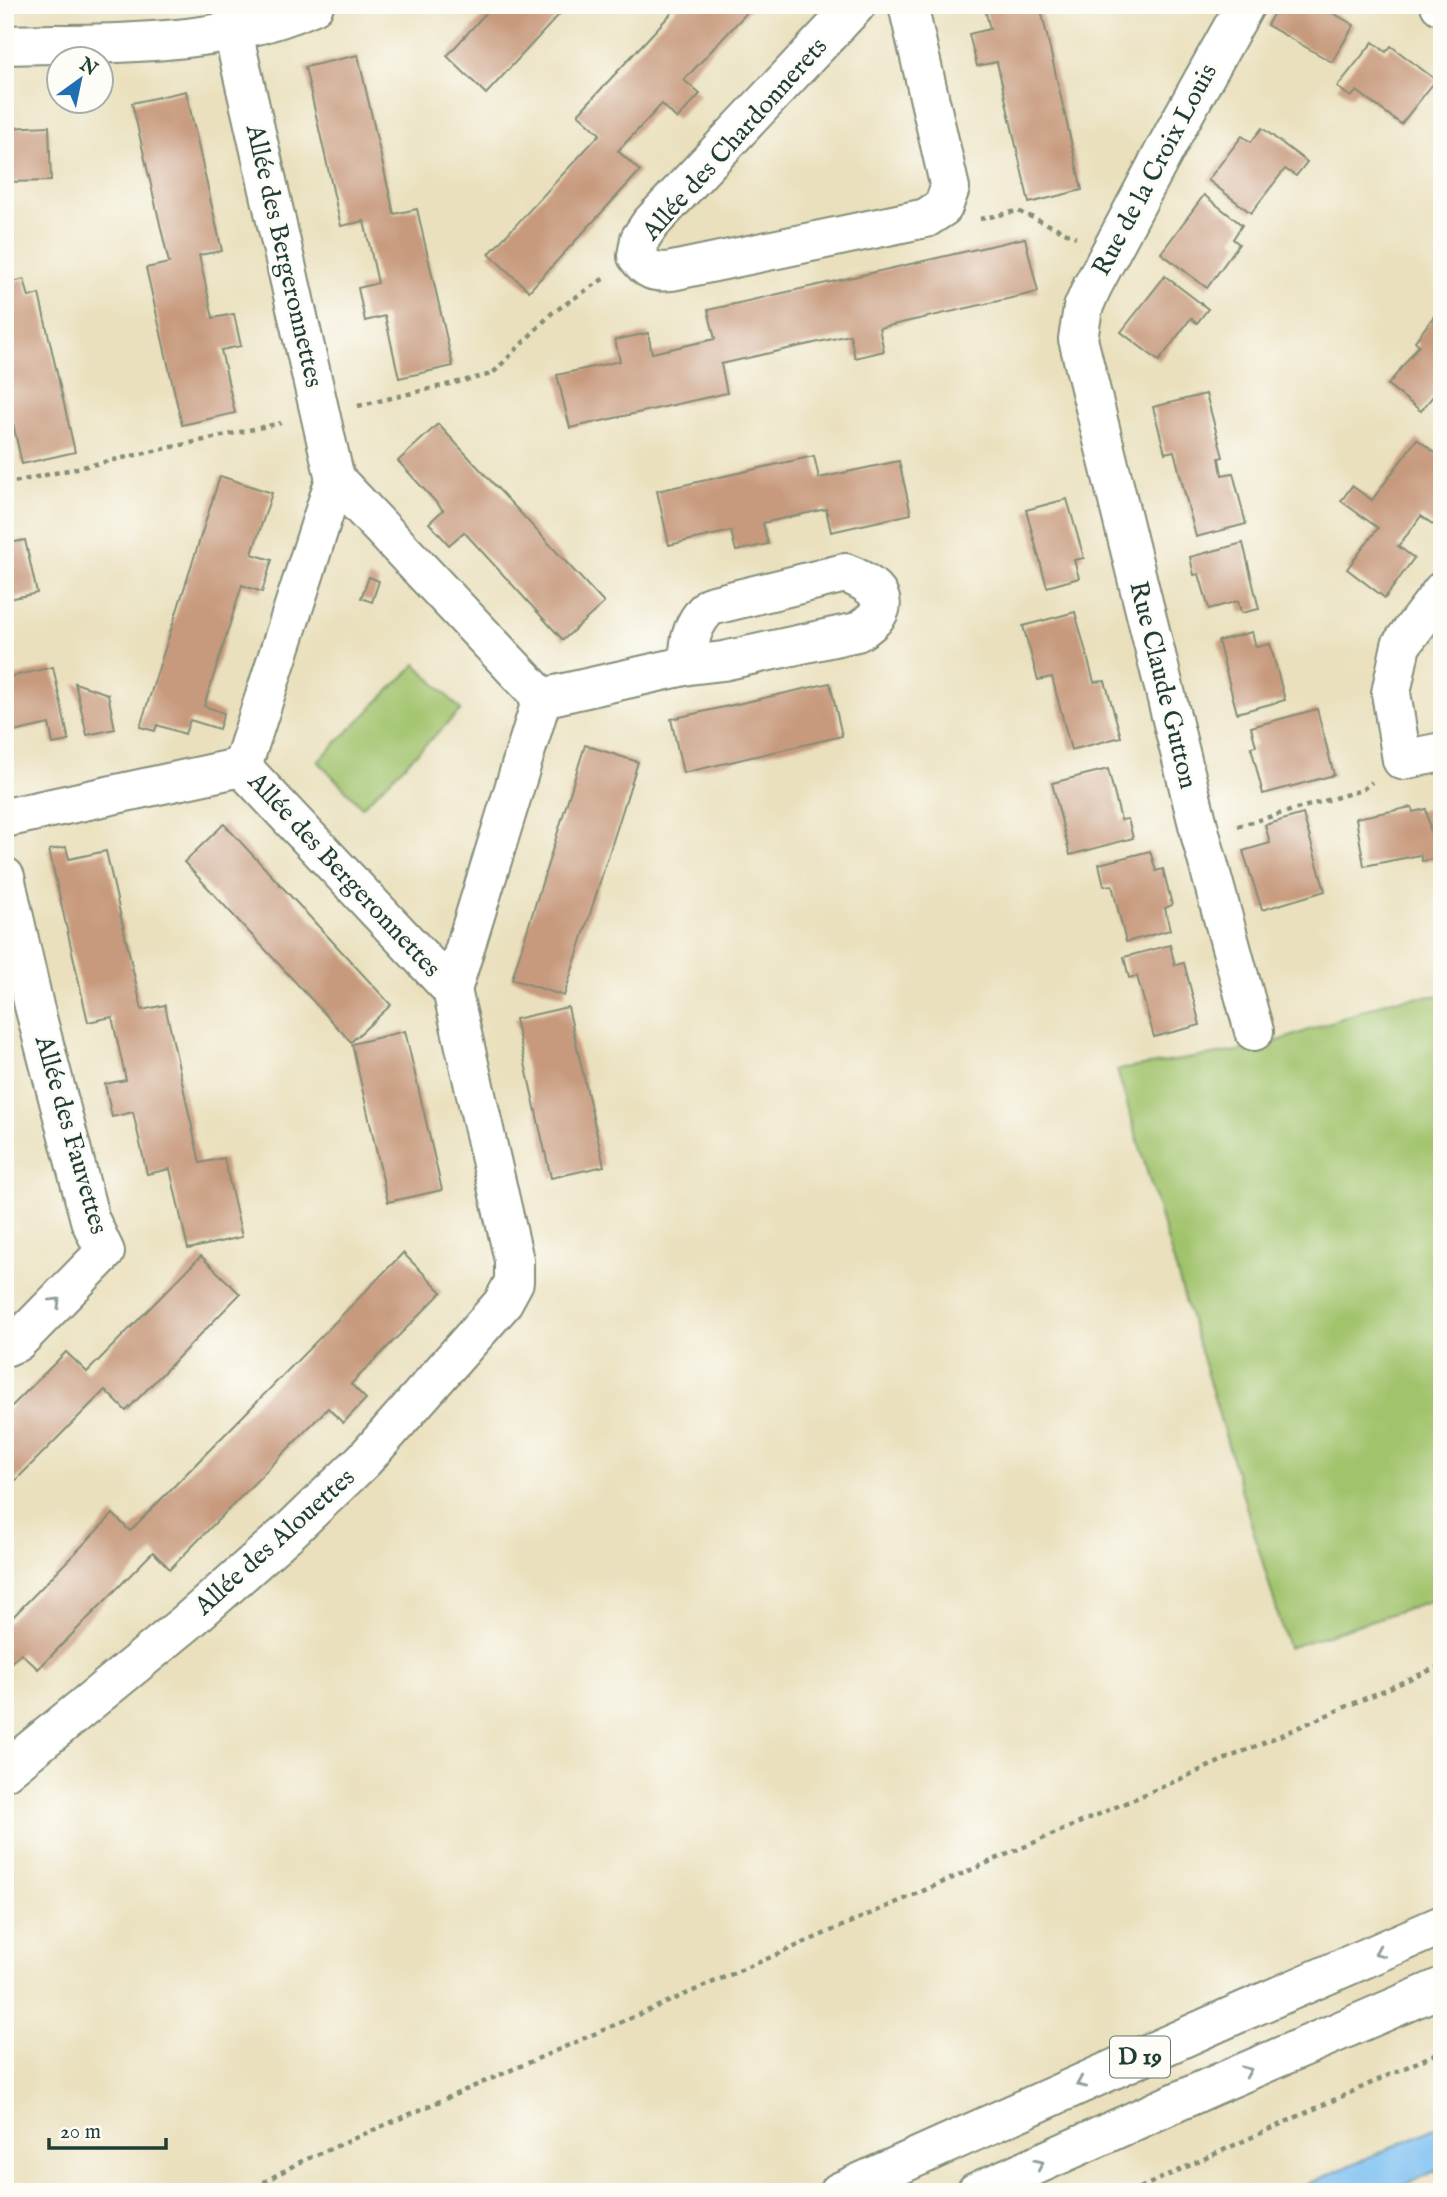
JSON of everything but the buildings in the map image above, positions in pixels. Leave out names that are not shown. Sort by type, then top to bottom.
[{"type":"street","points":[[5,45],[175,40],[233,32],[314,5]]},
{"type":"street","name":"Allée des Chardonnerets","points":[[856,5],[650,225],[640,239],[637,256],[644,267],[656,273],[672,271],[926,218],[943,206]]},
{"type":"street","points":[[908,5],[950,188],[943,206]]},
{"type":"street","name":"Rue de la Croix Louis","points":[[1078,339],[1083,308],[1110,253],[1245,5]]},
{"type":"street","name":"Allée des Bergeronnettes","points":[[233,32],[335,479],[242,767],[452,990]]},
{"type":"street","name":"Rue Claude Gutton","points":[[1078,339],[1200,837],[1254,1031]]},
{"type":"street","points":[[335,479],[542,698],[689,665]]},
{"type":"street","points":[[1442,592],[1401,645],[1391,693],[1402,760],[1442,752]]},
{"type":"street","name":"Allée des Bergeronnettes","points":[[514,1282],[514,1260],[452,990],[542,698]]},
{"type":"street","points":[[5,818],[242,767]]},
{"type":"street","name":"Allée des Fauvettes","points":[[5,877],[20,1010],[90,1220],[105,1252],[17,1342],[5,1348]]},
{"type":"street","name":"Allée des Alouettes","points":[[5,1771],[186,1623],[291,1530],[364,1460],[502,1304],[514,1282]]},
{"type":"street","name":"D 19","points":[[839,2192],[1442,1925]]},
{"type":"street","name":"D 19","points":[[976,2192],[1198,2092],[1442,1987]]},
{"type":"path","points":[[943,206],[977,219],[1018,211],[1110,253]]},
{"type":"path","points":[[1200,837],[1362,790],[1402,760]]},
{"type":"path","points":[[246,2192],[299,2162],[1442,1665]]},
{"type":"path","points":[[1131,2192],[1442,2051]]},
{"type":"green space","points":[[416,664],[461,710],[362,807],[318,761]]},
{"type":"green space","points":[[1442,995],[1442,1597],[1288,1648],[1117,1070],[1262,1047],[1392,1000]]},
{"type":"water","points":[[1442,2125],[1442,2168],[1387,2192],[1289,2192]]}]
